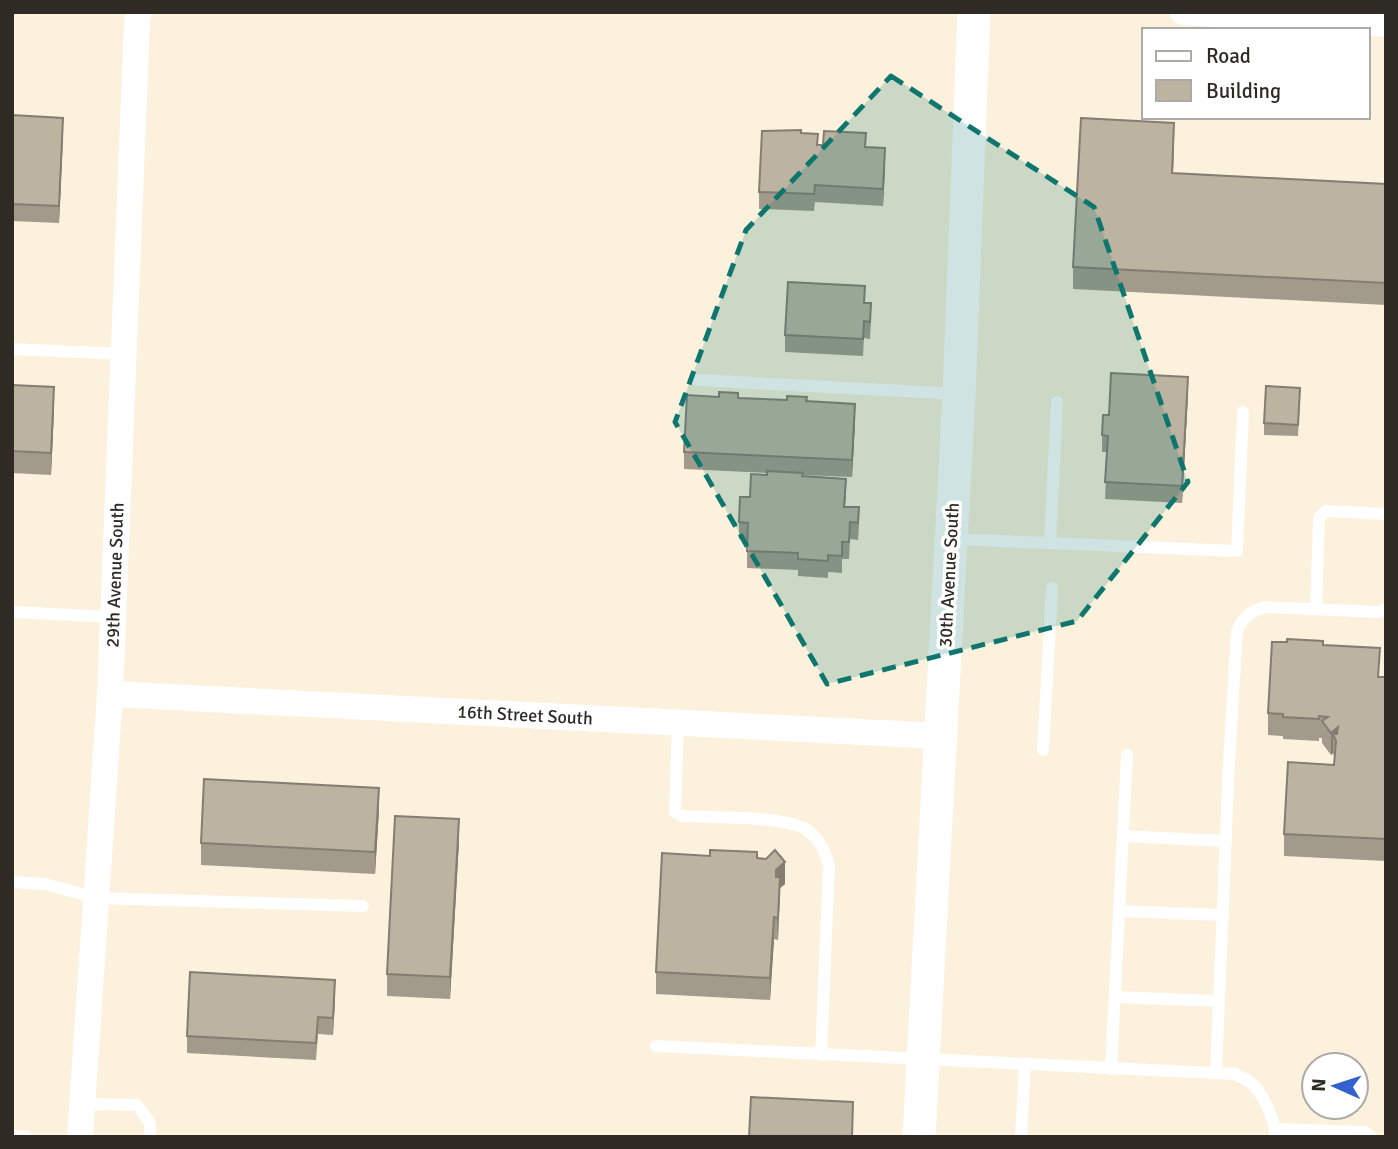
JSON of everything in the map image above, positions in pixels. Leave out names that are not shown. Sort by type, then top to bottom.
[{"type":"street","name":"29th Avenue South","points":[[80,1137],[110,694],[139,12]]},
{"type":"street","name":"30th Avenue South","points":[[919,1137],[959,394],[974,12]]},
{"type":"street","points":[[1183,12],[1386,24]]},
{"type":"street","name":"16th Street South","points":[[110,694],[940,736]]},
{"type":"lane","points":[[12,349],[124,354]]},
{"type":"lane","points":[[697,380],[959,394]]},
{"type":"lane","points":[[1050,543],[1057,402]]},
{"type":"lane","points":[[951,539],[1237,551],[1244,412]]},
{"type":"lane","points":[[1316,609],[1319,518],[1326,511],[1386,514]]},
{"type":"lane","points":[[1043,750],[1052,588]]},
{"type":"lane","points":[[1216,1073],[1237,631],[1243,618],[1265,607],[1378,612],[1386,609]]},
{"type":"lane","points":[[12,612],[113,617]]},
{"type":"lane","points":[[678,723],[675,812],[682,816],[789,822],[807,830],[822,845],[830,866],[821,1055]]},
{"type":"lane","points":[[1111,1069],[1127,755]]},
{"type":"lane","points":[[1123,836],[1226,841]]},
{"type":"lane","points":[[12,882],[45,884],[97,898],[363,906]]},
{"type":"lane","points":[[1119,911],[1223,915]]},
{"type":"lane","points":[[1115,997],[1219,1001]]},
{"type":"lane","points":[[656,1046],[1235,1074],[1252,1083],[1266,1105],[1275,1133],[1365,1132],[1371,1137]]},
{"type":"lane","points":[[1021,1137],[1025,1064]]},
{"type":"lane","points":[[83,1104],[137,1105],[150,1123],[150,1137]]},
{"type":"lane","points":[[12,1136],[26,1137]]},
{"type":"highlighted area","points":[[891,76],[1094,207],[1188,482],[1077,621],[827,684],[675,422],[746,230]]},
{"type":"building","points":[[12,115],[63,118],[59,206],[12,204]]},
{"type":"building","points":[[1081,118],[1174,123],[1172,173],[1386,184],[1386,283],[1073,267]]},
{"type":"building","points":[[801,130],[801,133],[818,134],[817,145],[823,145],[824,131],[866,133],[865,147],[885,148],[883,189],[815,185],[814,194],[759,192],[762,131]]},
{"type":"building","points":[[788,282],[865,286],[864,303],[871,303],[870,322],[864,321],[863,339],[785,335]]},
{"type":"building","points":[[1111,373],[1188,377],[1182,486],[1105,482],[1108,436],[1102,435],[1103,415],[1109,415]]},
{"type":"building","points":[[12,385],[54,387],[51,453],[12,451]]},
{"type":"building","points":[[1266,386],[1300,388],[1298,425],[1264,423]]},
{"type":"building","points":[[719,392],[738,393],[738,398],[787,400],[787,396],[807,397],[806,401],[855,404],[852,460],[684,452],[687,395],[719,397]]},
{"type":"building","points":[[767,471],[846,479],[844,507],[859,507],[858,523],[850,522],[849,542],[842,542],[842,556],[828,555],[828,561],[798,559],[798,553],[747,551],[748,523],[739,522],[740,497],[750,497],[751,474],[767,475]]},
{"type":"building","points":[[1287,639],[1323,641],[1323,645],[1380,648],[1378,677],[1386,677],[1386,839],[1284,834],[1288,762],[1334,765],[1336,741],[1333,734],[1337,734],[1338,727],[1331,733],[1322,721],[1328,717],[1283,717],[1283,714],[1268,713],[1272,642],[1287,642]]},
{"type":"building","points":[[204,779],[379,788],[375,852],[201,843]]},
{"type":"building","points":[[395,816],[459,819],[450,977],[387,974]]},
{"type":"building","points":[[710,850],[757,852],[757,858],[766,859],[775,850],[785,862],[776,870],[776,877],[780,877],[778,918],[774,917],[770,978],[656,972],[662,853],[710,856]]},
{"type":"building","points":[[190,972],[335,980],[333,1018],[318,1017],[316,1043],[187,1036]]},
{"type":"building","points":[[751,1097],[853,1102],[852,1137],[749,1137]]}]
